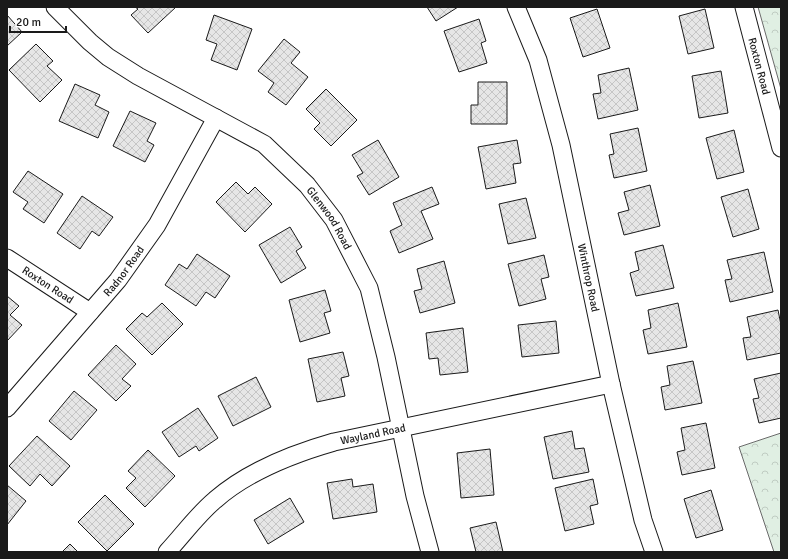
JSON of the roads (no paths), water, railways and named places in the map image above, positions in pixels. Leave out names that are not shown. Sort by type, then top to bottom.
[{"type":"street","name":"Glenwood Road","points":[[56,7],[90,42],[108,57],[138,76],[264,144],[278,155],[307,185],[334,220],[369,288],[386,357],[415,496],[430,552]]},
{"type":"street","name":"Winthrop Road","points":[[516,7],[538,60],[561,145],[611,384],[643,520],[654,552]]},
{"type":"street","name":"Roxton Road","points":[[744,7],[781,148]]},
{"type":"street","name":"Radnor Road","points":[[7,408],[118,280],[158,225],[216,118]]},
{"type":"street","name":"Roxton Road","points":[[7,258],[90,312]]},
{"type":"street","name":"Wayland Road","points":[[167,552],[214,500],[243,479],[300,452],[334,442],[611,384]]}]
